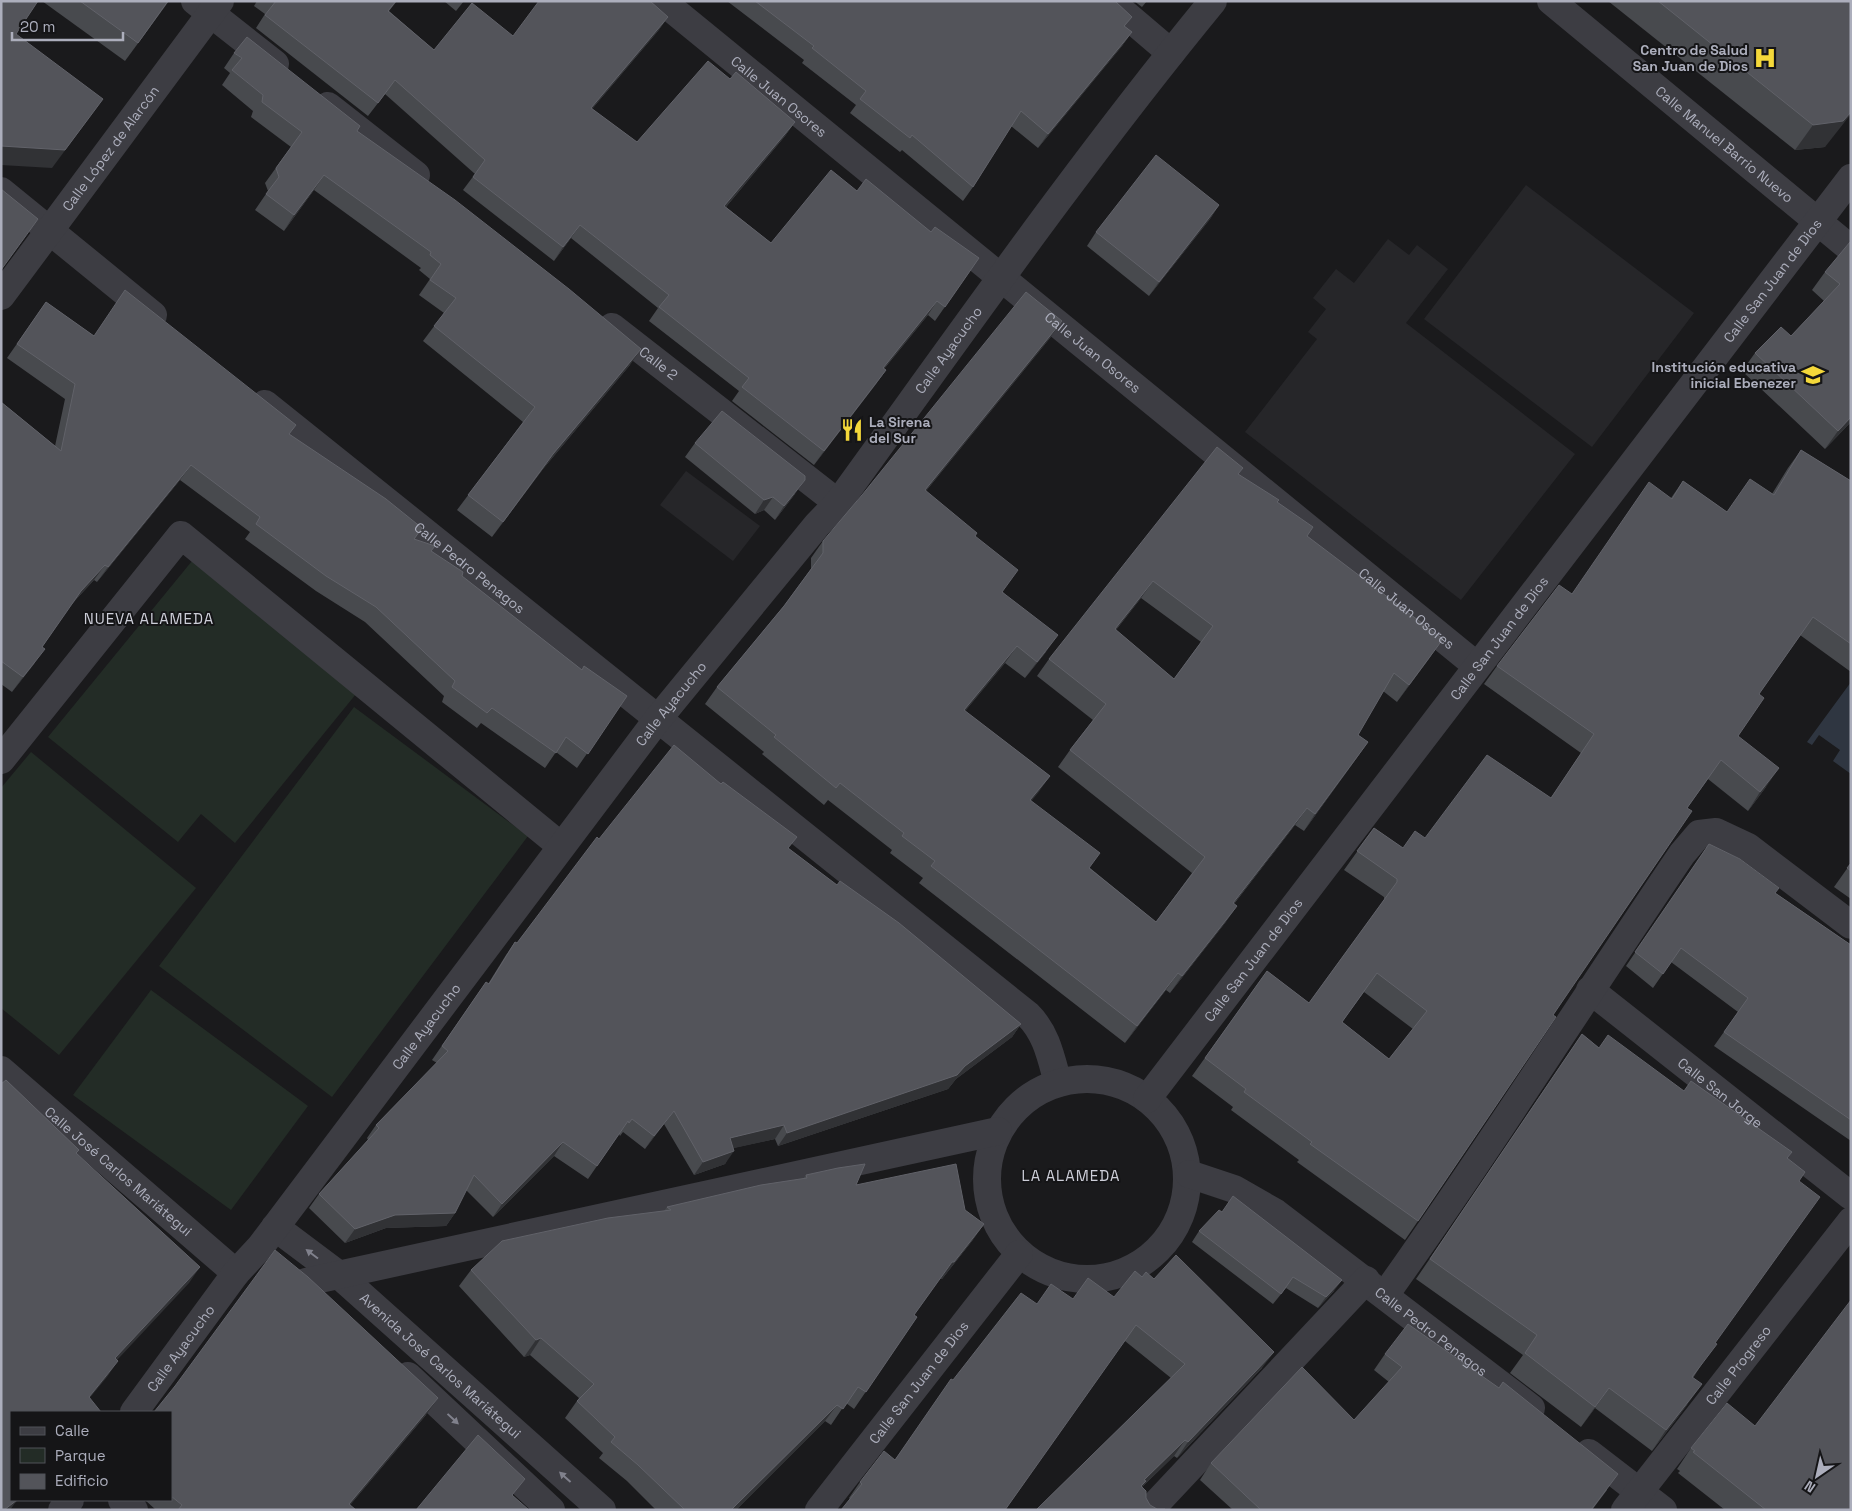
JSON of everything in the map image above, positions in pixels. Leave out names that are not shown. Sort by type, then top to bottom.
[{"type":"street","name":"Calle Juan Osores","points":[[662,1],[1477,666]]},
{"type":"street","points":[[1110,1],[1170,53]]},
{"type":"street","name":"Calle Ayacucho","points":[[135,1411],[236,1273],[268,1236],[657,720],[817,525],[838,503],[1001,279],[1170,53],[1212,1]]},
{"type":"street","name":"Calle Manuel Barrio Nuevo","points":[[1551,1],[1851,249]]},
{"type":"street","points":[[209,6],[302,85],[439,192]]},
{"type":"street","name":"Calle López de Alarcón","points":[[1,296],[50,231],[209,6]]},
{"type":"street","name":"Calle San Juan de Dios","points":[[1147,1099],[1851,178]]},
{"type":"street","points":[[1,191],[174,332]]},
{"type":"street","name":"Calle 2","points":[[595,314],[838,503]]},
{"type":"street","name":"Calle Pedro Penagos","points":[[244,388],[1028,1015],[1039,1026],[1058,1083]]},
{"type":"street","points":[[1,760],[181,535],[561,846]]},
{"type":"street","points":[[1150,1510],[1376,1287],[1458,1193],[1590,990],[1682,854],[1699,834],[1716,832],[1748,847],[1851,925]]},
{"type":"street","name":"Calle San Jorge","points":[[1590,990],[1851,1196]]},
{"type":"street","name":"Calle José Carlos Mariátegui","points":[[1,1070],[236,1273]]},
{"type":"street","points":[[1074,1079],[1106,1080],[1137,1091],[1147,1099],[1163,1112],[1181,1142],[1189,1174],[1184,1208],[1170,1239],[1146,1262],[1115,1277],[1081,1280],[1048,1272],[1020,1254],[999,1228],[987,1196],[987,1162],[998,1131],[1017,1105],[1044,1088],[1074,1079]]},
{"type":"street","points":[[306,1282],[998,1131]]},
{"type":"street","name":"Calle Pedro Penagos","points":[[1189,1174],[1234,1189],[1276,1213],[1376,1287],[1562,1432],[1632,1500],[1663,1510]]},
{"type":"street","name":"Calle Progreso","points":[[1632,1500],[1851,1221]]},
{"type":"street","points":[[268,1236],[306,1282],[328,1302]]},
{"type":"street","name":"Avenida José Carlos Mariátegui","points":[[268,1236],[340,1275],[602,1510]]},
{"type":"street","name":"Calle San Juan de Dios","points":[[819,1510],[1020,1254]]},
{"type":"street","points":[[393,1363],[551,1510]]},
{"type":"street","points":[[123,1501],[134,1510]]},
{"type":"shaded area","points":[[1526,185],[1694,313],[1592,447],[1424,319]]},
{"type":"shaded area","points":[[1388,239],[1409,255],[1417,245],[1448,269],[1406,323],[1575,454],[1461,600],[1245,432],[1317,339],[1308,332],[1326,309],[1313,298],[1336,269],[1354,283]]},
{"type":"shaded area","points":[[686,471],[760,526],[733,561],[660,505]]},
{"type":"shaded area","points":[[1851,682],[1851,774],[1833,761],[1840,750],[1819,735],[1812,745],[1807,742]]},
{"type":"green space","points":[[192,561],[356,694],[235,843],[201,814],[178,842],[48,737]]},
{"type":"green space","points":[[354,707],[528,836],[332,1097],[159,966]]},
{"type":"green space","points":[[31,752],[196,888],[59,1055],[1,1008],[1,788]]},
{"type":"green space","points":[[151,990],[308,1106],[231,1210],[73,1095]]},
{"type":"building","points":[[1,1],[38,1],[16,34],[103,99],[65,150],[1,146]]},
{"type":"building","points":[[80,1],[168,1],[138,43]]},
{"type":"building","points":[[276,1],[396,1],[388,11],[434,50],[472,3],[513,36],[539,1],[650,1],[668,17],[591,108],[637,142],[708,61],[730,79],[736,72],[795,122],[724,206],[771,243],[831,170],[857,191],[866,179],[931,232],[935,227],[979,258],[945,307],[937,301],[883,368],[886,370],[824,451],[742,387],[749,378],[659,307],[669,295],[580,225],[563,247],[473,177],[485,160],[395,80],[378,103],[265,15]]},
{"type":"building","points":[[755,1],[1115,1],[1132,17],[1124,26],[1132,32],[1048,134],[1021,111],[973,187],[912,135],[910,138],[860,99],[866,91],[812,48],[814,46]]},
{"type":"building","name":"Centro de Salud San Juan de Dios","points":[[1658,1],[1851,1],[1851,112],[1843,121],[1813,125]]},
{"type":"building","points":[[247,37],[360,126],[357,131],[455,200],[569,289],[641,349],[553,454],[503,522],[468,495],[535,407],[434,326],[456,298],[430,280],[441,264],[430,255],[431,252],[324,175],[294,215],[266,194],[279,177],[276,168],[302,132],[262,102],[263,95],[232,70],[242,58],[234,53]]},
{"type":"building","points":[[1156,155],[1219,205],[1159,282],[1096,232]]},
{"type":"building","points":[[1,189],[38,219],[1,270]]},
{"type":"building","points":[[1850,242],[1851,417],[1838,431],[1755,353],[1781,327],[1791,336],[1840,284],[1825,272]]},
{"type":"building","points":[[125,290],[296,425],[289,434],[386,499],[422,528],[414,539],[435,546],[431,551],[463,572],[462,576],[582,670],[584,666],[627,696],[588,754],[566,737],[556,753],[492,708],[487,713],[452,687],[455,681],[376,607],[326,576],[256,524],[260,517],[191,465],[108,567],[105,565],[81,591],[42,647],[45,649],[23,677],[1,661],[1,402],[61,451],[75,384],[17,344],[46,302],[94,336]]},
{"type":"building","points":[[1026,292],[1062,321],[925,490],[977,533],[975,536],[1018,570],[1002,592],[1058,635],[1037,662],[1017,646],[964,710],[1050,776],[1030,800],[1100,853],[1089,868],[1156,922],[1205,857],[1070,750],[1106,704],[1049,659],[1217,447],[1243,468],[1238,474],[1279,500],[1277,502],[1313,527],[1307,536],[1443,639],[1409,685],[1394,673],[1358,735],[1368,742],[1315,814],[1307,808],[1233,903],[1237,906],[1182,976],[1178,973],[1137,1026],[931,866],[935,861],[902,836],[904,833],[840,783],[836,788],[774,737],[776,735],[717,687],[784,606],[823,553],[823,541]],"holes":[[[1153,581],[1213,626],[1174,679],[1115,629]]]},
{"type":"building","points":[[722,411],[805,476],[805,480],[784,506],[773,497],[764,500],[695,443]]},
{"type":"building","points":[[1801,450],[1851,481],[1851,644],[1813,617],[1759,694],[1764,698],[1738,736],[1779,768],[1760,792],[1721,760],[1687,808],[1692,811],[1553,1015],[1556,1017],[1418,1221],[1310,1144],[1312,1142],[1244,1092],[1246,1089],[1205,1058],[1267,971],[1309,1003],[1397,882],[1397,879],[1357,851],[1374,828],[1403,848],[1415,831],[1425,838],[1487,755],[1551,798],[1594,734],[1497,666],[1559,585],[1572,594],[1649,482],[1672,499],[1683,481],[1727,512],[1750,479],[1774,495]],"holes":[[[1377,973],[1427,1011],[1389,1059],[1342,1022]]]},
{"type":"building","points":[[674,745],[721,784],[723,782],[797,837],[788,848],[837,885],[840,881],[899,923],[1021,1024],[965,1066],[957,1075],[787,1133],[784,1125],[730,1138],[734,1151],[703,1162],[674,1111],[654,1136],[632,1119],[629,1123],[628,1121],[597,1166],[563,1142],[502,1204],[474,1175],[455,1213],[395,1215],[355,1229],[319,1194],[379,1128],[376,1125],[448,1051],[442,1046],[486,982],[489,984],[515,942],[517,943],[597,837],[599,839]]},
{"type":"building","points":[[1709,844],[1740,859],[1779,888],[1775,893],[1851,945],[1851,1120],[1724,1032],[1748,998],[1681,948],[1663,974],[1635,952]]},
{"type":"building","points":[[1851,863],[1851,871],[1847,868]]},
{"type":"building","points":[[1582,1034],[1599,1048],[1608,1035],[1684,1091],[1691,1081],[1792,1152],[1787,1158],[1805,1172],[1799,1181],[1820,1197],[1692,1377],[1702,1384],[1666,1430],[1609,1388],[1595,1407],[1525,1353],[1537,1335],[1430,1259]]},
{"type":"building","points":[[6,1080],[79,1150],[76,1153],[200,1267],[115,1358],[118,1361],[89,1397],[100,1411],[10,1411],[10,1501],[16,1501],[4,1510],[1,1510],[1,1084]]},
{"type":"building","points":[[865,1164],[856,1185],[956,1164],[965,1210],[984,1224],[954,1262],[952,1262],[914,1315],[917,1317],[866,1392],[858,1387],[843,1409],[837,1405],[731,1510],[685,1510],[611,1442],[615,1437],[577,1401],[594,1384],[541,1338],[536,1340],[471,1270],[502,1241],[608,1218],[671,1210],[667,1207],[761,1185],[807,1178],[806,1175],[838,1168]]},
{"type":"building","points":[[1233,1196],[1342,1280],[1326,1297],[1293,1277],[1281,1294],[1199,1231],[1219,1210],[1222,1212]]},
{"type":"building","points":[[275,1250],[308,1277],[438,1398],[349,1504],[356,1510],[178,1510],[182,1505],[172,1497],[172,1411],[155,1411]]},
{"type":"building","points":[[1176,1255],[1274,1352],[1188,1442],[1185,1440],[1144,1480],[1146,1481],[1141,1486],[1146,1491],[1146,1498],[1150,1505],[1157,1509],[1165,1510],[1036,1510],[1185,1364],[1136,1325],[1005,1510],[841,1510],[862,1484],[860,1482],[884,1451],[895,1460],[951,1379],[953,1380],[1021,1293],[1037,1304],[1051,1284],[1073,1299],[1088,1278],[1114,1297],[1135,1271],[1142,1277],[1146,1272],[1154,1279]]},
{"type":"building","points":[[1851,1300],[1851,1510],[1766,1510],[1693,1452],[1695,1451],[1691,1448],[1727,1403],[1755,1426]]},
{"type":"building","points":[[1408,1324],[1499,1388],[1503,1382],[1618,1474],[1591,1510],[1261,1510],[1211,1463],[1302,1367],[1354,1420],[1402,1367],[1385,1354]]},
{"type":"building","points":[[478,1435],[525,1479],[512,1495],[529,1510],[416,1510]]},
{"type":"place","name":"Centro de Salud San Juan de Dios","points":[[1765,58]]},
{"type":"place","name":"Institución educativa inicial Ebenezer","points":[[1813,375]]},
{"type":"place","name":"La Sirena del Sur","points":[[852,430]]},
{"type":"district","name":"NUEVA ALAMEDA","points":[[149,619]]},
{"type":"district","name":"LA ALAMEDA","points":[[1071,1176]]}]
